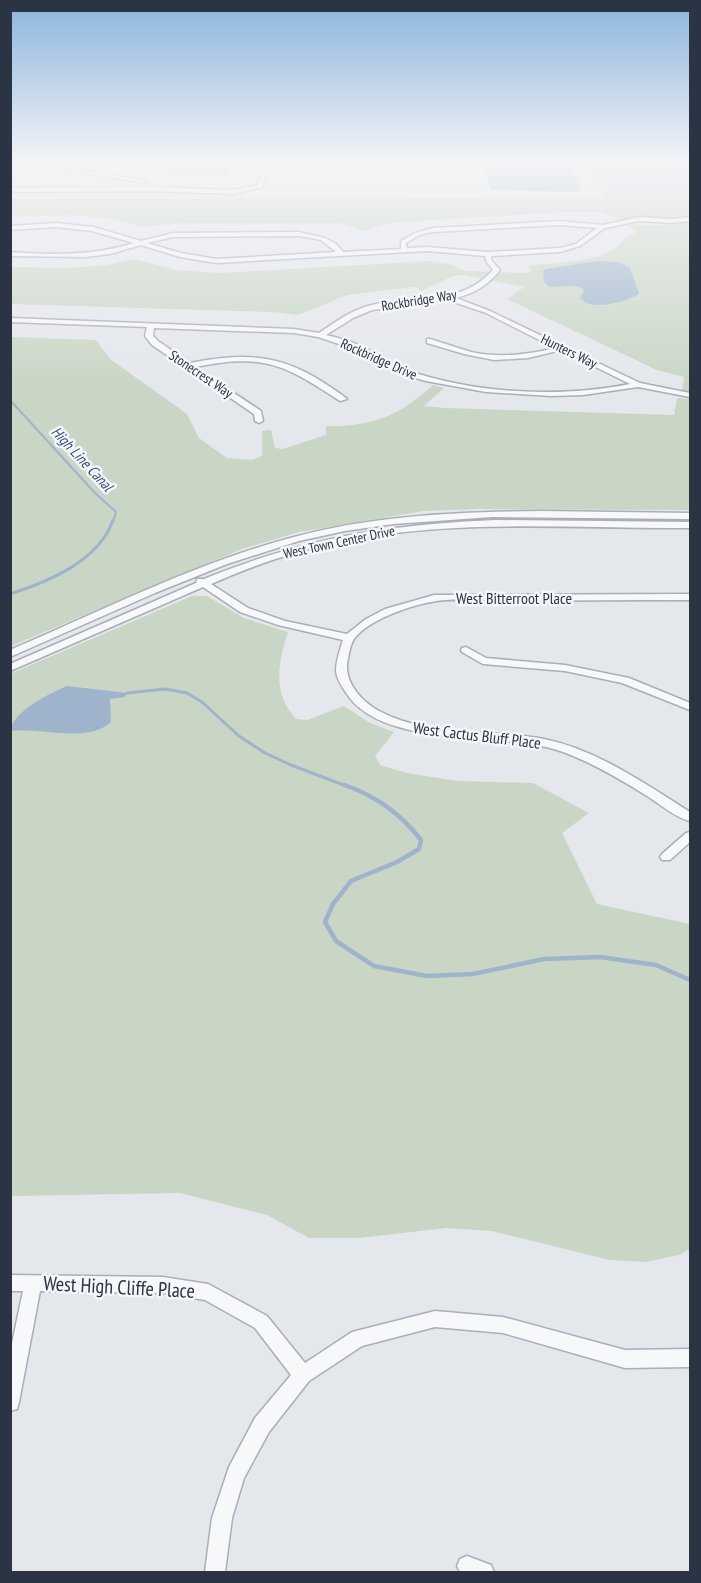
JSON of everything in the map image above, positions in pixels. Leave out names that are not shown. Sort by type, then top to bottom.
[{"type":"street","points":[[118,237],[194,259],[216,261],[404,250],[443,249],[488,254],[560,250],[578,245],[589,237]]},
{"type":"street","points":[[10,254],[89,255],[114,251],[165,237]]},
{"type":"street","points":[[319,237],[333,243],[341,254]]},
{"type":"street","points":[[404,250],[403,242],[412,237]]},
{"type":"street","name":"Rockbridge Way","points":[[321,335],[368,308],[449,298],[478,288],[493,277],[497,270],[489,261],[488,254]]},
{"type":"street","name":"Hunters Way","points":[[449,298],[488,312],[638,385],[690,395]]},
{"type":"street","name":"Rockbridge Drive","points":[[10,320],[271,328],[321,335],[358,348],[399,370],[455,386],[502,391],[613,392],[638,385]]},
{"type":"street","name":"Stonecrest Way","points":[[151,324],[149,336],[155,343],[258,413],[259,421]]},
{"type":"street","points":[[430,341],[470,354],[492,357],[538,355],[562,348]]},
{"type":"street","points":[[188,366],[234,358],[268,361],[293,368],[343,399]]},
{"type":"street","name":"West Town Center Drive","points":[[10,654],[192,575],[297,538],[334,530],[404,519],[476,515],[690,516]]},
{"type":"street","name":"West Town Center Drive","points":[[10,668],[250,564],[306,547],[358,535],[406,528],[466,524],[690,525]]},
{"type":"street","points":[[192,575],[244,610],[282,623],[349,638]]},
{"type":"street","name":"West Bitterroot Place","points":[[349,638],[367,622],[393,608],[434,598],[690,597]]},
{"type":"street","name":"West Cactus Bluff Place","points":[[349,638],[343,656],[342,677],[360,706],[405,726],[545,743],[586,758],[690,817]]},
{"type":"street","points":[[466,650],[483,661],[565,668],[625,680],[690,707]]},
{"type":"street","points":[[666,857],[690,836]]},
{"type":"street","name":"West High Cliffe Place","points":[[10,1283],[164,1285],[208,1292],[261,1322],[303,1375]]},
{"type":"street","points":[[10,1402],[33,1283]]},
{"type":"street","points":[[215,1572],[222,1518],[236,1474],[262,1425],[303,1375],[358,1338],[435,1319],[503,1325],[625,1359],[690,1358]]},
{"type":"green space","points":[[627,237],[690,237],[690,392],[682,391],[684,377],[657,370],[507,299],[524,287],[463,275],[453,276],[421,291],[412,287],[347,295],[298,315],[273,312],[11,304],[11,267],[68,268],[107,265],[134,259],[176,270],[220,273],[432,261],[455,265],[458,269],[465,271],[527,273],[531,271],[529,265],[563,263],[601,256],[615,249]]},
{"type":"green space","points":[[11,337],[96,340],[110,359],[187,414],[199,438],[227,458],[252,460],[262,456],[262,431],[271,430],[275,448],[283,449],[326,435],[326,426],[357,424],[384,418],[408,405],[433,385],[444,388],[424,406],[674,415],[677,398],[690,399],[690,510],[424,511],[299,532],[242,549],[11,646]]},
{"type":"green space","points":[[192,596],[207,596],[244,618],[288,632],[280,666],[280,688],[288,709],[296,719],[307,720],[344,706],[370,723],[394,732],[375,756],[380,765],[407,773],[457,781],[533,783],[589,813],[562,833],[597,904],[690,924],[690,1249],[679,1255],[646,1262],[610,1260],[492,1231],[446,1228],[359,1238],[309,1238],[267,1215],[180,1193],[11,1196],[10,674]]},
{"type":"water","points":[[597,261],[619,262],[630,268],[639,294],[609,304],[592,304],[580,298],[584,291],[582,288],[550,287],[544,282],[543,271],[546,269]]},
{"type":"water","points":[[67,686],[127,693],[125,697],[110,699],[111,722],[101,729],[76,733],[11,731],[17,717],[24,710]]},
{"type":"waterway","name":"High Line Canal","points":[[10,400],[95,493],[116,512],[113,522]]},
{"type":"waterway","name":"High Line Canal","points":[[10,594],[56,576],[84,558],[106,534],[113,520]]},
{"type":"waterway","points":[[127,693],[165,689],[187,693],[202,702],[239,736],[265,753],[349,787]]},
{"type":"waterway","points":[[345,785],[387,807],[421,840],[419,849],[397,862],[351,881],[333,904],[325,922],[336,941],[374,966],[427,976],[473,974],[544,959],[600,957],[656,965],[690,980]]}]
